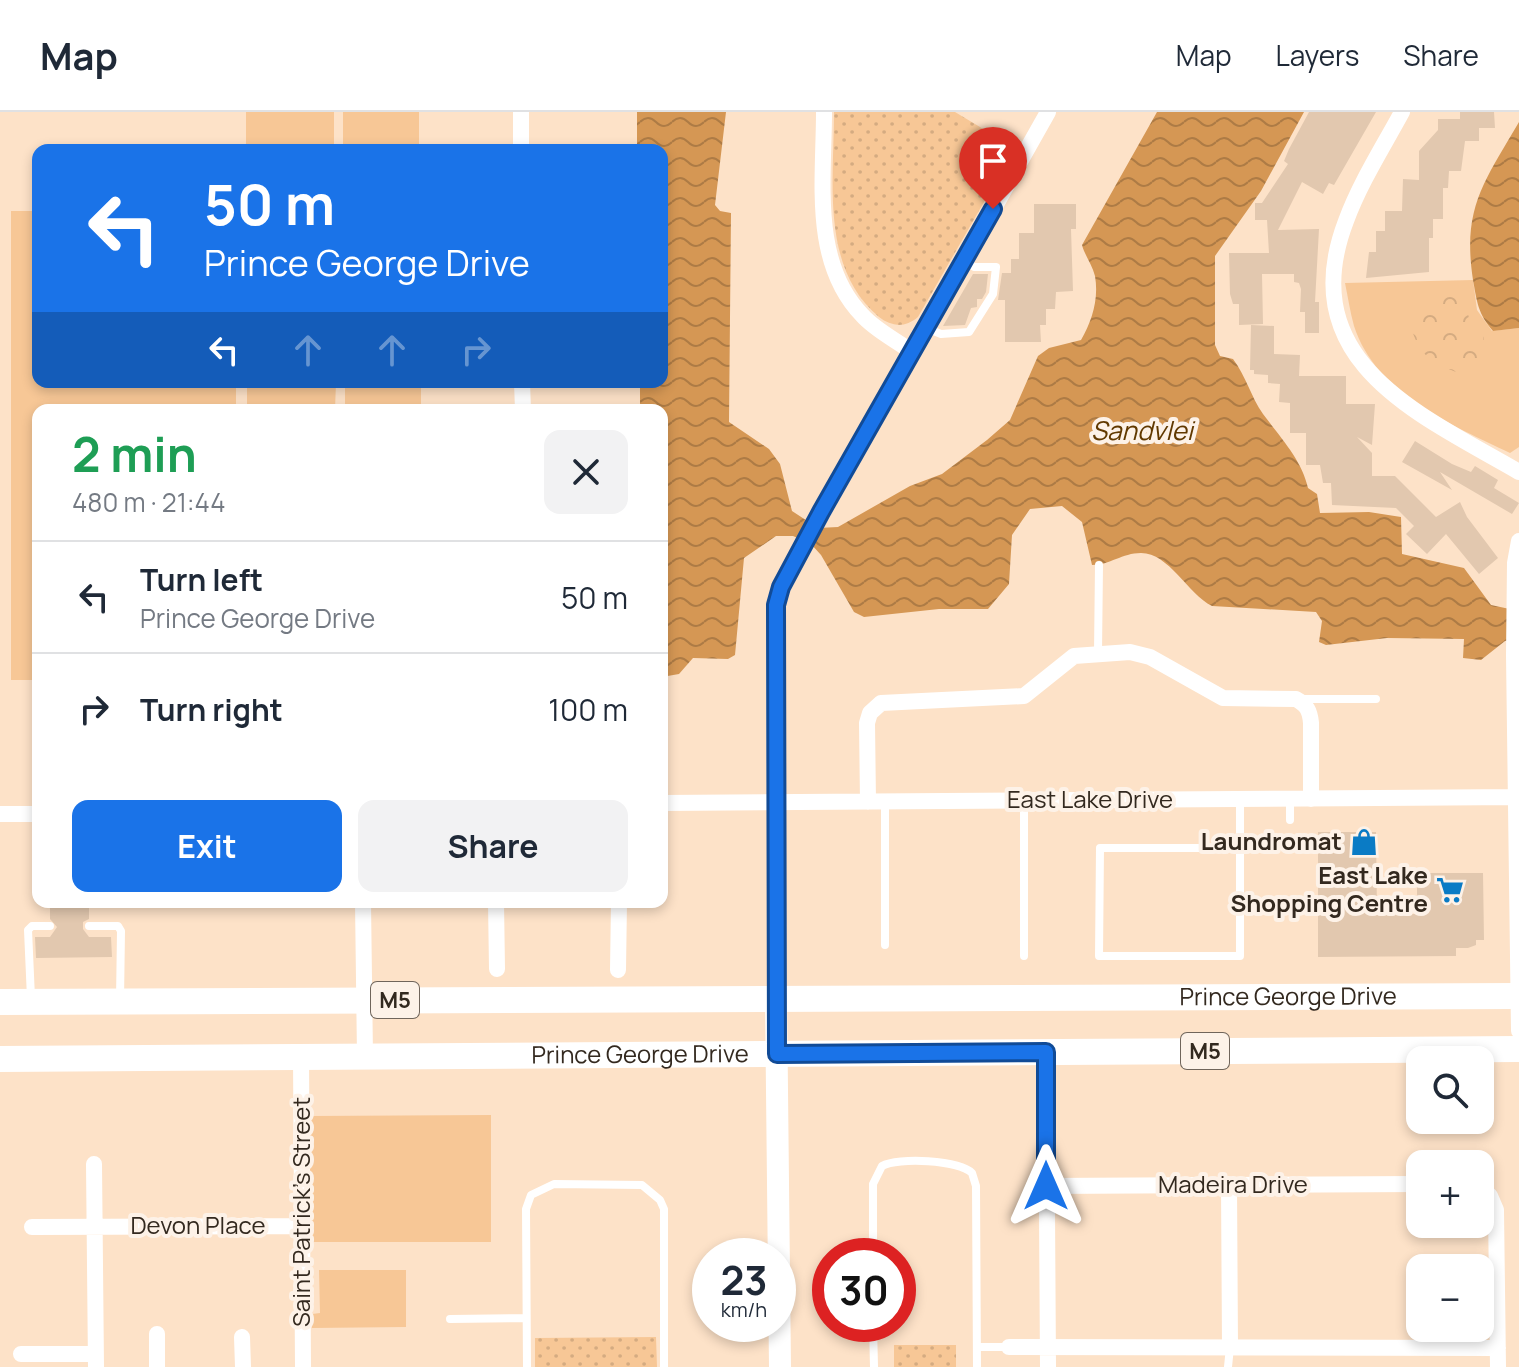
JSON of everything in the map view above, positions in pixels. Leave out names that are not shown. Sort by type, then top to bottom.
[{"type":"main road","name":"Prince George Drive","points":[[0,1002],[1519,996]]},
{"type":"main road","name":"Prince George Drive","points":[[0,1059],[1519,1049]]},
{"type":"street","points":[[521,112],[521,144]]},
{"type":"street","points":[[824,112],[824,222],[833,272],[864,318],[912,352]]},
{"type":"street","points":[[780,1367],[774,624],[781,587],[1048,112]]},
{"type":"street","points":[[1402,112],[1354,201],[1340,238],[1334,283],[1344,332],[1363,367],[1398,402],[1519,472]]},
{"type":"street","points":[[1519,541],[1514,596],[1519,1031]]},
{"type":"street","points":[[876,802],[867,723],[874,707],[901,699],[1024,696],[1074,656],[1098,653],[1142,654],[1223,698],[1296,699],[1311,713],[1311,799]]},
{"type":"street","name":"East Lake Drive","points":[[668,803],[1517,797]]},
{"type":"street","points":[[0,814],[32,814]]},
{"type":"street","points":[[363,908],[365,1057]]},
{"type":"street","points":[[496,908],[497,969]]},
{"type":"street","points":[[618,970],[619,908]]},
{"type":"street","points":[[1046,1052],[1048,1367]]},
{"type":"street","name":"Saint Patrick's Street","points":[[301,1057],[303,1367]]},
{"type":"street","points":[[21,1354],[96,1360],[94,1164]]},
{"type":"street","name":"Madeira Drive","points":[[1046,1186],[1406,1184]]},
{"type":"street","points":[[1229,1185],[1230,1347]]},
{"type":"street","points":[[1494,1205],[1498,1367]]},
{"type":"street","name":"Devon Place","points":[[32,1227],[302,1226]]},
{"type":"street","points":[[157,1334],[157,1367]]},
{"type":"street","points":[[242,1337],[243,1367]]},
{"type":"street","points":[[1009,1347],[1498,1348]]},
{"type":"lane","points":[[926,328],[941,334],[969,332],[993,294],[996,267],[974,267],[964,260]]},
{"type":"lane","points":[[1098,653],[1099,565]]},
{"type":"lane","points":[[1296,699],[1376,699]]},
{"type":"lane","points":[[1240,799],[1240,848],[1240,956],[1099,956],[1100,848],[1240,848]]},
{"type":"lane","points":[[1290,799],[1290,820]]},
{"type":"lane","points":[[1024,801],[1024,956]]},
{"type":"lane","points":[[876,802],[885,945]]},
{"type":"lane","points":[[31,1002],[28,930],[32,926],[50,926]]},
{"type":"lane","points":[[89,926],[118,926],[121,931],[120,1002]]},
{"type":"lane","points":[[873,1238],[873,1184],[882,1166],[896,1162],[956,1164],[967,1169],[976,1186],[977,1367]]},
{"type":"lane","points":[[527,1367],[526,1209],[531,1195],[554,1184],[642,1185],[660,1200],[664,1209],[664,1367]]},
{"type":"lane","points":[[450,1319],[526,1318]]},
{"type":"lane","points":[[873,1342],[874,1367]]},
{"type":"lane","points":[[977,1347],[1009,1347]]},
{"type":"lane","points":[[1228,1367],[1230,1347]]},
{"type":"green space","points":[[246,112],[334,112],[334,144],[246,144]]},
{"type":"green space","points":[[343,112],[419,112],[419,144],[343,144]]},
{"type":"green space","points":[[834,112],[955,112],[1015,148],[918,317],[908,323],[889,323],[879,317],[860,297],[847,274],[834,222]]},
{"type":"green space","points":[[11,211],[32,211],[32,388],[236,388],[236,404],[32,404],[32,680],[11,680]]},
{"type":"green space","points":[[1473,280],[1477,310],[1492,331],[1519,328],[1519,447],[1510,453],[1418,404],[1380,371],[1365,350],[1354,326],[1345,283]]},
{"type":"green space","points":[[1447,296],[1466,300],[1469,319],[1484,336],[1481,358],[1456,372],[1437,364],[1425,354],[1409,323],[1421,302]]},
{"type":"green space","points":[[247,388],[336,388],[335,404],[247,404]]},
{"type":"green space","points":[[345,388],[421,388],[421,404],[345,404]]},
{"type":"green space","points":[[491,1115],[491,1242],[310,1242],[310,1116]]},
{"type":"green space","points":[[319,1270],[406,1270],[406,1327],[312,1328],[312,1314],[320,1313]]},
{"type":"green space","points":[[656,1337],[657,1367],[535,1367],[535,1338]]},
{"type":"green space","points":[[894,1345],[956,1345],[956,1367],[894,1367]]},
{"type":"water","name":"Sandvlei","points":[[637,112],[726,112],[715,205],[720,211],[731,213],[729,422],[769,449],[780,464],[792,511],[818,528],[838,527],[910,486],[942,474],[1010,420],[1038,356],[1049,348],[1081,340],[1091,317],[1096,293],[1095,276],[1082,245],[1157,112],[1304,112],[1261,191],[1215,256],[1215,345],[1220,356],[1233,359],[1259,407],[1296,458],[1308,488],[1317,494],[1320,513],[1369,512],[1401,517],[1402,554],[1464,568],[1491,605],[1519,611],[1519,638],[1505,641],[1481,660],[1463,658],[1464,639],[1387,638],[1326,645],[1319,642],[1322,621],[1316,612],[1212,606],[1161,560],[1151,555],[1134,554],[1092,565],[1082,522],[1062,506],[1030,509],[1012,535],[1009,584],[988,609],[939,609],[864,617],[854,612],[821,555],[811,544],[793,536],[776,536],[744,558],[735,655],[728,659],[693,658],[679,674],[668,676],[668,404],[640,404],[640,388],[668,388],[668,144],[637,144]]},
{"type":"water","points":[[1519,122],[1519,328],[1493,331],[1481,313],[1473,280],[1470,255],[1473,214],[1486,179]]},
{"type":"building","points":[[1309,112],[1376,112],[1334,185],[1329,183],[1323,194],[1302,182],[1278,230],[1319,229],[1315,302],[1319,302],[1319,333],[1305,333],[1305,312],[1300,312],[1301,289],[1299,283],[1294,282],[1294,274],[1262,274],[1263,324],[1239,325],[1239,304],[1233,304],[1230,294],[1229,253],[1269,253],[1267,220],[1255,220],[1255,203],[1262,203],[1288,164],[1284,161]]},
{"type":"building","points":[[1460,112],[1494,112],[1495,128],[1479,128],[1479,141],[1465,141],[1461,171],[1449,171],[1448,188],[1443,188],[1443,219],[1433,219],[1433,238],[1429,238],[1429,272],[1366,278],[1369,252],[1376,252],[1376,231],[1385,231],[1385,211],[1402,211],[1403,179],[1419,180],[1419,151],[1438,130],[1438,119],[1460,119]]},
{"type":"building","points":[[1034,204],[1076,204],[1076,229],[1071,229],[1073,291],[1056,292],[1055,309],[1046,309],[1046,325],[1040,325],[1041,342],[1005,342],[1005,300],[998,300],[1002,273],[1011,273],[1011,259],[1019,259],[1019,233],[1034,233]]},
{"type":"building","points":[[973,274],[988,274],[982,299],[977,299],[977,307],[971,308],[965,325],[943,326]]},
{"type":"building","points":[[1251,325],[1274,326],[1274,354],[1300,355],[1299,376],[1346,376],[1346,404],[1375,404],[1372,445],[1357,437],[1372,453],[1372,476],[1395,476],[1436,517],[1460,502],[1467,517],[1498,558],[1479,574],[1446,534],[1427,554],[1406,534],[1414,526],[1396,508],[1332,505],[1331,483],[1323,483],[1320,465],[1306,465],[1306,433],[1290,433],[1290,403],[1279,402],[1280,384],[1268,383],[1268,375],[1254,374],[1254,370],[1250,370]]},
{"type":"building","points":[[1415,441],[1452,464],[1471,472],[1475,466],[1498,480],[1494,488],[1519,503],[1512,514],[1440,472],[1452,490],[1402,462]]},
{"type":"building","name":"East Lake Shopping Centre","points":[[1318,832],[1376,832],[1377,914],[1417,914],[1417,873],[1483,873],[1484,940],[1476,940],[1476,945],[1468,948],[1456,948],[1456,956],[1318,957]]},
{"type":"building","points":[[50,908],[89,908],[89,919],[83,922],[83,929],[89,937],[111,937],[112,957],[36,958],[35,937],[50,937],[57,927],[50,919]]},
{"type":"place","name":"Laundromat","points":[[1364,842]]},
{"type":"place","name":"East Lake Shopping Centre","points":[[1450,890]]},
{"type":"route","points":[[993,209],[821,512],[781,587],[776,605],[774,803],[777,1054],[1046,1052],[1046,1186]]}]
